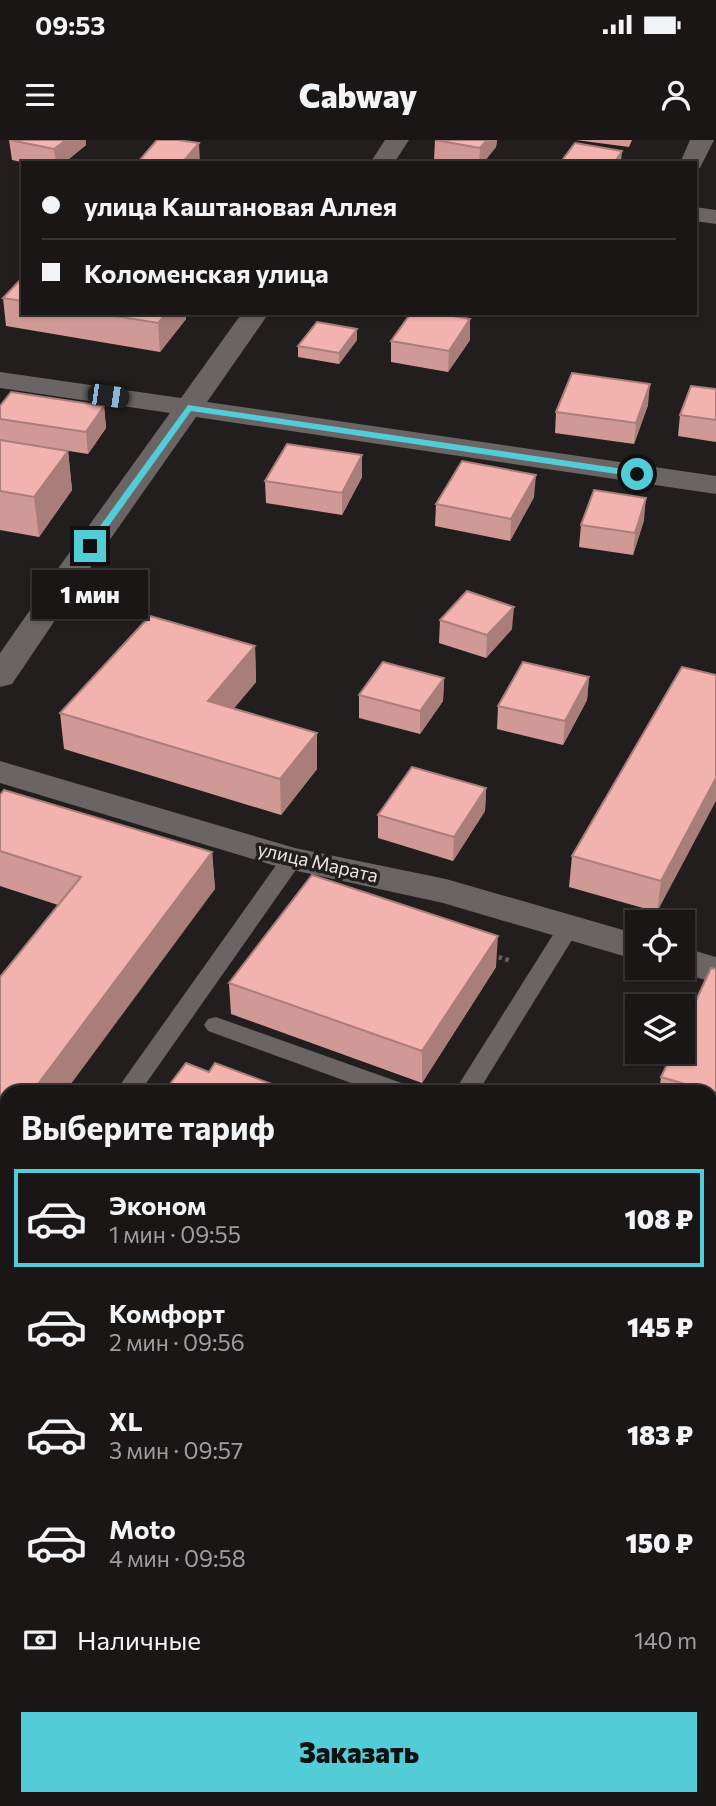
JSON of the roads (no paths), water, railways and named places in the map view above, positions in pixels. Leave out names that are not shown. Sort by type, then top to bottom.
[{"type":"street","points":[[383,161],[397,140]]},
{"type":"street","points":[[693,161],[702,140]]},
{"type":"street","points":[[697,214],[716,217]]},
{"type":"street","points":[[0,677],[255,315]]},
{"type":"street","points":[[0,380],[716,485]]},
{"type":"street","name":"улица Марата","points":[[0,772],[292,859],[446,891],[625,943]]},
{"type":"street","points":[[695,964],[716,970]]},
{"type":"lane","points":[[132,1085],[292,859]]},
{"type":"lane","points":[[470,1085],[569,927]]},
{"type":"lane","points":[[216,1025],[383,1085]]}]
